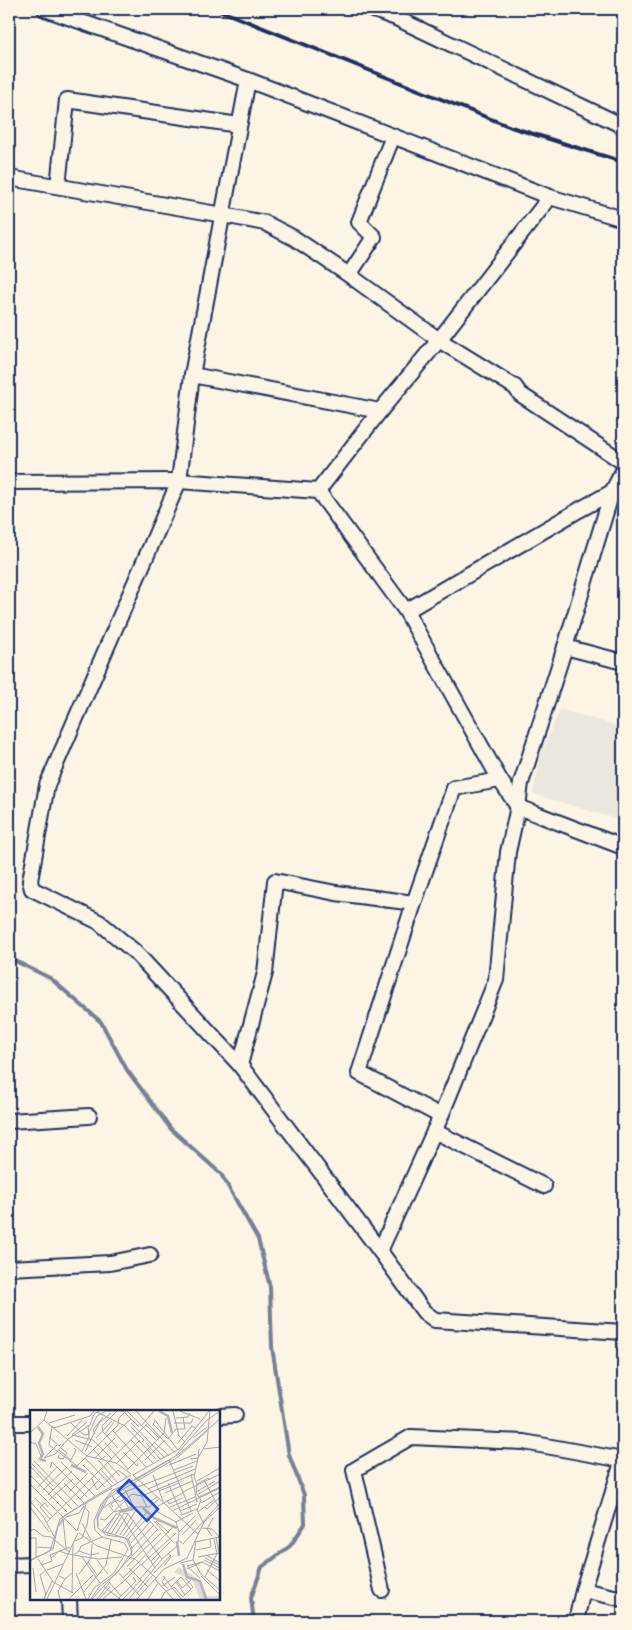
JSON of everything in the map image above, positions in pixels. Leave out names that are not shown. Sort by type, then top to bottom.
[{"type":"street","points":[[45,9],[248,80],[550,197],[623,220]]},
{"type":"street","points":[[371,9],[396,18],[623,126]]},
{"type":"street","points":[[248,80],[192,375],[179,481],[47,785],[30,881],[32,889],[99,922],[134,952],[240,1065],[424,1312],[435,1320],[623,1332]]},
{"type":"street","points":[[58,186],[67,100],[239,125]]},
{"type":"street","points":[[349,275],[374,237],[359,222],[393,136]]},
{"type":"street","points":[[9,178],[265,223],[294,238],[439,340],[515,387],[520,394],[623,462]]},
{"type":"street","points":[[318,491],[550,197]]},
{"type":"street","points":[[192,375],[380,412]]},
{"type":"street","points":[[380,1251],[441,1116],[496,980],[508,852],[521,783],[612,492],[623,471]]},
{"type":"street","points":[[9,482],[179,481],[318,491],[406,611],[500,780],[518,807],[623,847]]},
{"type":"street","points":[[406,611],[612,492]]},
{"type":"street","points":[[565,647],[623,662]]},
{"type":"street","points":[[441,1116],[359,1073],[414,903],[454,788],[500,780]]},
{"type":"street","points":[[240,1065],[264,973],[275,881],[336,893],[414,903]]},
{"type":"street","points":[[9,1121],[88,1116]]},
{"type":"street","points":[[434,1131],[544,1186]]},
{"type":"street","points":[[9,1268],[110,1263],[150,1255]]},
{"type":"street","points":[[220,1416],[235,1415]]},
{"type":"street","points":[[9,1424],[30,1423]]},
{"type":"street","points":[[382,1590],[354,1470],[411,1437],[524,1442],[623,1460],[582,1590],[576,1621]]},
{"type":"street","points":[[9,1565],[30,1564]]},
{"type":"street","points":[[582,1590],[623,1599]]},
{"type":"street","points":[[69,1600],[70,1621]]},
{"type":"shaded area","points":[[560,709],[623,728],[623,821],[533,794],[542,751]]},
{"type":"waterway","points":[[9,958],[50,978],[101,1022],[127,1070],[171,1129],[221,1174],[258,1239],[270,1287],[272,1347],[289,1455],[304,1495],[305,1524],[290,1546],[262,1567],[251,1598],[254,1621]]},
{"type":"railway","points":[[216,9],[511,127],[623,162]]}]
